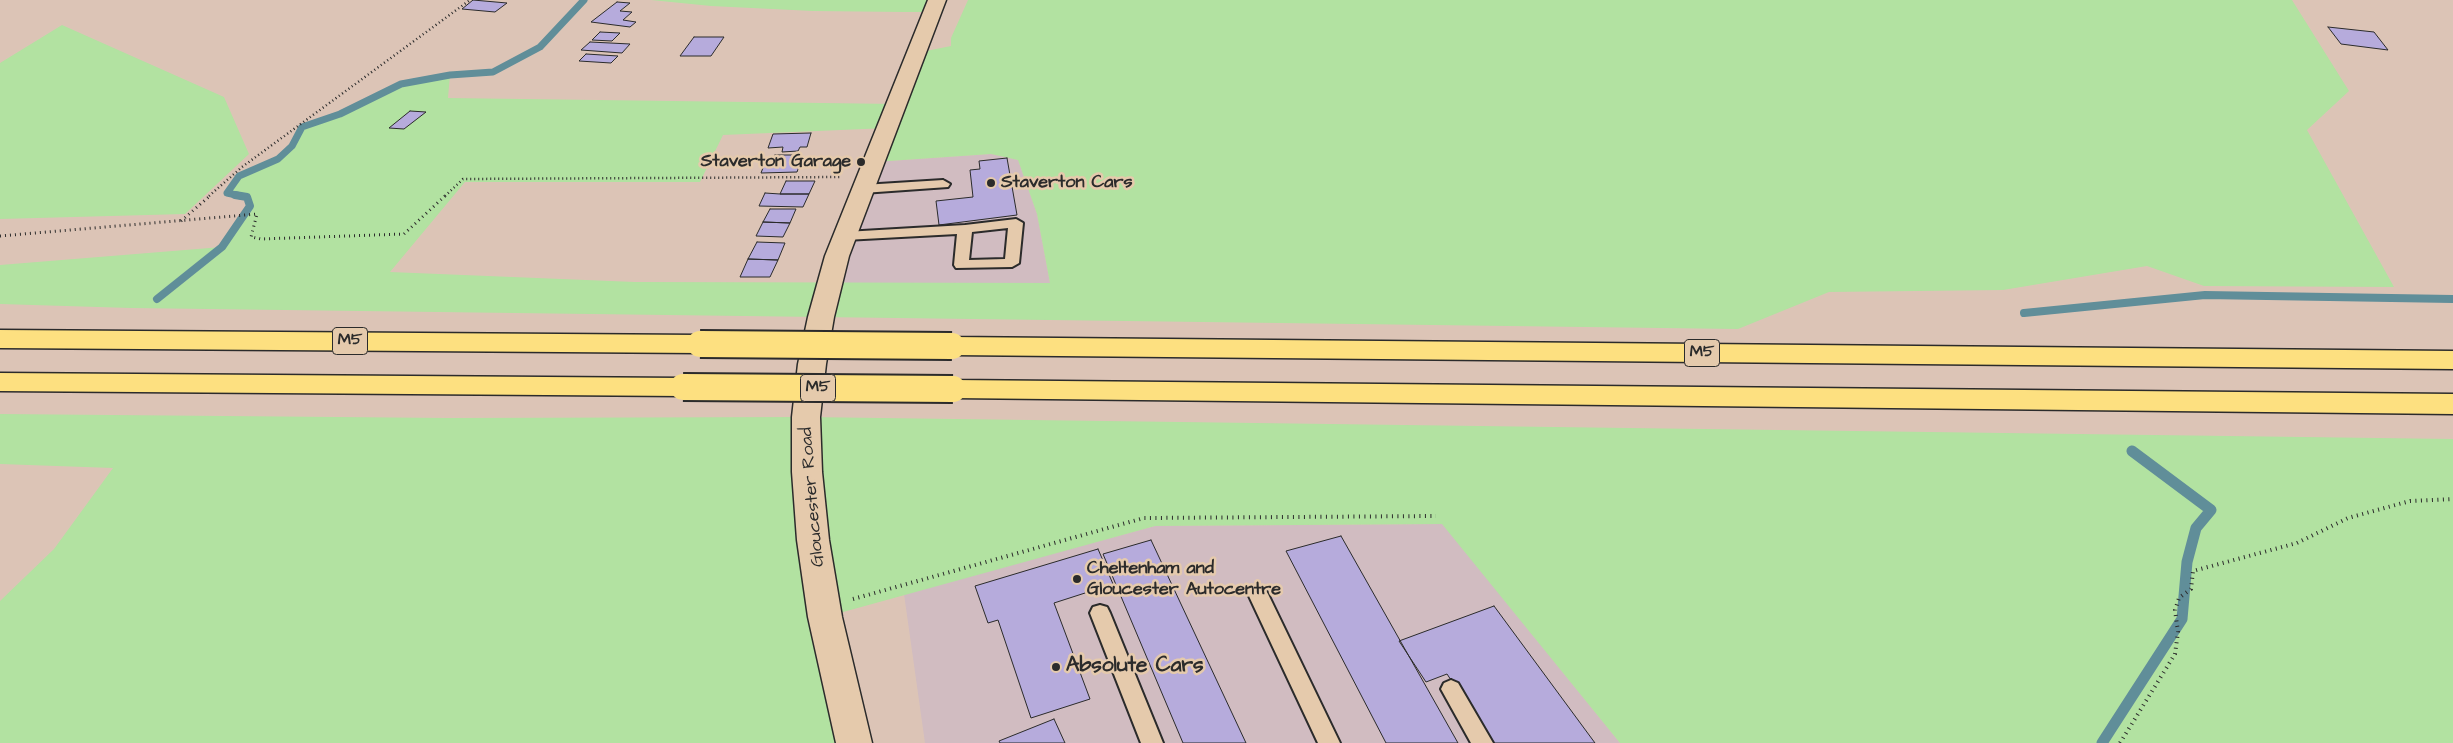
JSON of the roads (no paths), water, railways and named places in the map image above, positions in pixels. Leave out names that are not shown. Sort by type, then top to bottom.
[{"type":"highway","name":"M5","points":[[0,339],[2453,360]]},
{"type":"highway","name":"M5","points":[[0,382],[2453,404]]},
{"type":"main road","name":"Gloucester Road","points":[[854,743],[824,607],[813,540],[807,472],[806,417],[812,364],[836,256],[888,128],[936,0]]},
{"type":"lane","points":[[865,183],[943,184]]},
{"type":"lane","points":[[845,236],[965,229]]},
{"type":"lane","points":[[1258,594],[1329,743]]},
{"type":"lane","points":[[1100,613],[1152,743]]},
{"type":"lane","points":[[1451,689],[1482,743]]},
{"type":"waterway","points":[[241,196],[227,193],[239,176],[278,159],[292,146],[302,127],[340,114],[401,84],[450,75],[493,72],[540,47],[584,0]]},
{"type":"waterway","points":[[235,195],[241,196]]},
{"type":"waterway","points":[[157,299],[222,247],[250,206],[247,197],[241,196]]},
{"type":"waterway","points":[[2024,313],[2205,295],[2453,299]]},
{"type":"waterway","points":[[2102,743],[2182,619],[2187,562],[2196,528],[2211,510],[2132,451]]},
{"type":"place","name":"Staverton Garage","points":[[861,162]]},
{"type":"place","name":"Staverton Cars","points":[[991,183]]},
{"type":"place","name":"Cheltenham and Gloucester Autocentre","points":[[1077,579]]},
{"type":"place","name":"Absolute Cars","points":[[1056,667]]}]
